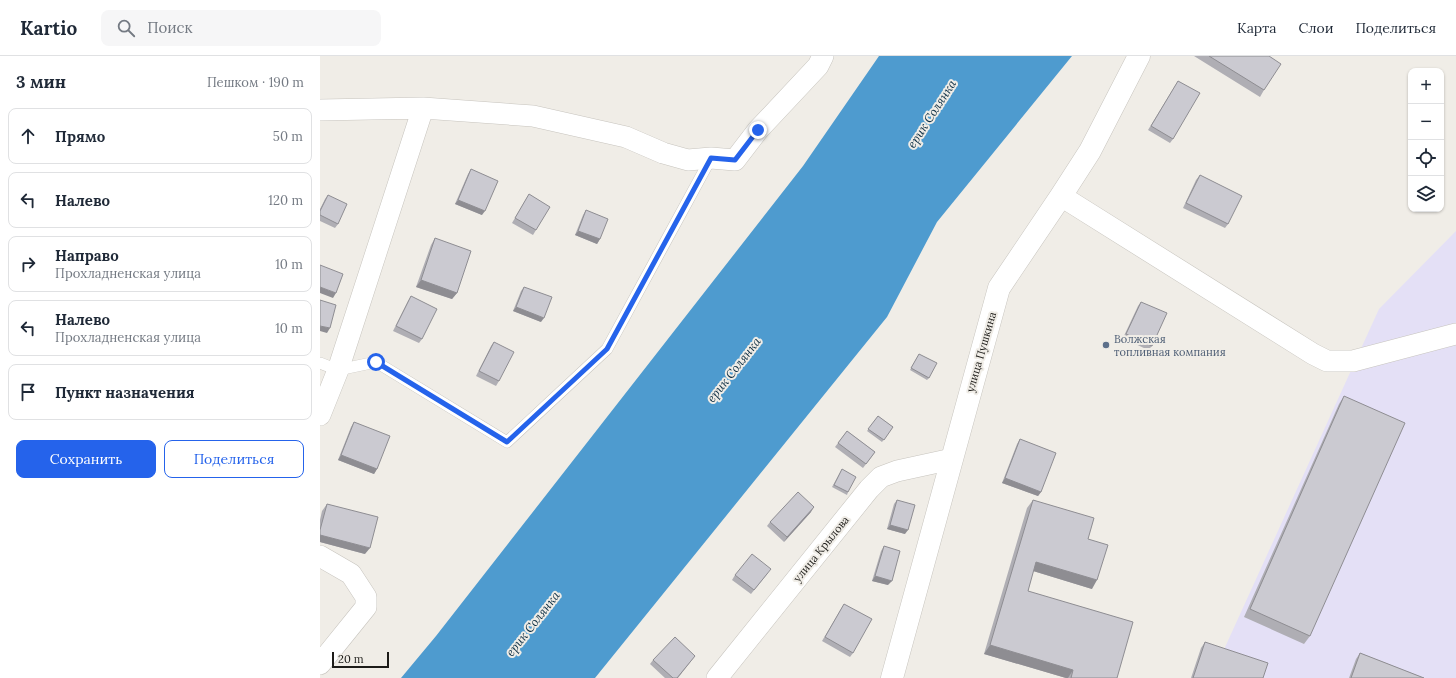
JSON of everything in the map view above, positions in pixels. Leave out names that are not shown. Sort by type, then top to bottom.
[{"type":"main road","name":"улица Пушкина","points":[[892,678],[999,288],[1090,151],[1139,56]]},
{"type":"street","points":[[320,110],[423,108],[533,116],[626,138],[663,153],[688,160],[711,158],[735,160],[758,130],[818,66],[824,56]]},
{"type":"street","points":[[320,415],[329,367],[423,108]]},
{"type":"street","points":[[1061,196],[1313,354],[1327,361],[1353,361],[1456,334]]},
{"type":"street","name":"улица Крылова","points":[[717,678],[869,489],[881,477],[897,471],[952,459]]},
{"type":"street","points":[[320,556],[351,574],[366,598],[366,607],[320,664]]},
{"type":"lane","points":[[329,367],[376,362],[507,442],[607,349],[711,158]]},
{"type":"shaded area","points":[[1456,231],[1456,678],[1211,678],[1379,309]]},
{"type":"water","name":"ерик Солянка","points":[[879,56],[1072,56],[937,222],[887,317],[595,678],[401,678],[436,636],[803,166]]},
{"type":"building","points":[[1209,56],[1269,56],[1281,64],[1264,90]]},
{"type":"building","points":[[1178,81],[1200,93],[1173,139],[1151,126]]},
{"type":"building","points":[[471,169],[498,181],[485,211],[458,200]]},
{"type":"building","points":[[1200,175],[1242,196],[1228,224],[1186,203]]},
{"type":"building","points":[[529,194],[550,207],[536,230],[515,218]]},
{"type":"building","points":[[328,195],[347,204],[338,224],[320,215],[320,211]]},
{"type":"building","points":[[586,210],[608,219],[600,239],[578,231]]},
{"type":"building","points":[[435,238],[471,251],[457,293],[421,280]]},
{"type":"building","points":[[320,265],[343,274],[336,293],[320,287]]},
{"type":"building","points":[[524,287],[552,297],[544,318],[516,307]]},
{"type":"building","points":[[411,296],[437,309],[422,339],[396,326]]},
{"type":"building","points":[[320,300],[336,305],[330,328],[320,326]]},
{"type":"building","points":[[1141,302],[1167,313],[1152,346],[1126,334]]},
{"type":"building","points":[[494,342],[514,352],[499,381],[479,371]]},
{"type":"building","points":[[919,354],[937,363],[929,378],[911,368]]},
{"type":"building","points":[[1344,396],[1405,423],[1310,636],[1250,609]]},
{"type":"building","points":[[878,416],[893,427],[884,440],[868,429]]},
{"type":"building","points":[[354,422],[390,436],[377,469],[341,455]]},
{"type":"building","points":[[847,431],[875,452],[866,464],[838,443]]},
{"type":"building","points":[[1020,439],[1056,453],[1041,492],[1005,478]]},
{"type":"building","points":[[842,469],[856,477],[848,492],[834,485]]},
{"type":"building","points":[[798,492],[814,507],[787,537],[770,522]]},
{"type":"building","points":[[897,500],[915,505],[908,530],[890,525]]},
{"type":"building","points":[[1033,500],[1094,518],[1088,539],[1108,545],[1097,580],[1036,562],[1028,591],[1133,622],[1117,678],[1071,678],[1073,670],[990,645]]},
{"type":"building","points":[[327,504],[378,517],[370,548],[320,535]]},
{"type":"building","points":[[884,546],[900,551],[892,581],[875,576]]},
{"type":"building","points":[[752,554],[771,569],[754,590],[735,575]]},
{"type":"building","points":[[844,604],[872,619],[853,653],[825,637]]},
{"type":"building","points":[[675,637],[695,656],[677,678],[673,678],[653,660]]},
{"type":"building","points":[[1205,642],[1268,663],[1263,678],[1193,678]]},
{"type":"building","points":[[1360,653],[1424,678],[1351,678]]},
{"type":"place","name":"Волжская топливная компания","points":[[1106,345]]},
{"type":"route","points":[[376,362],[507,442],[607,349],[711,158],[735,160],[758,130]]}]
